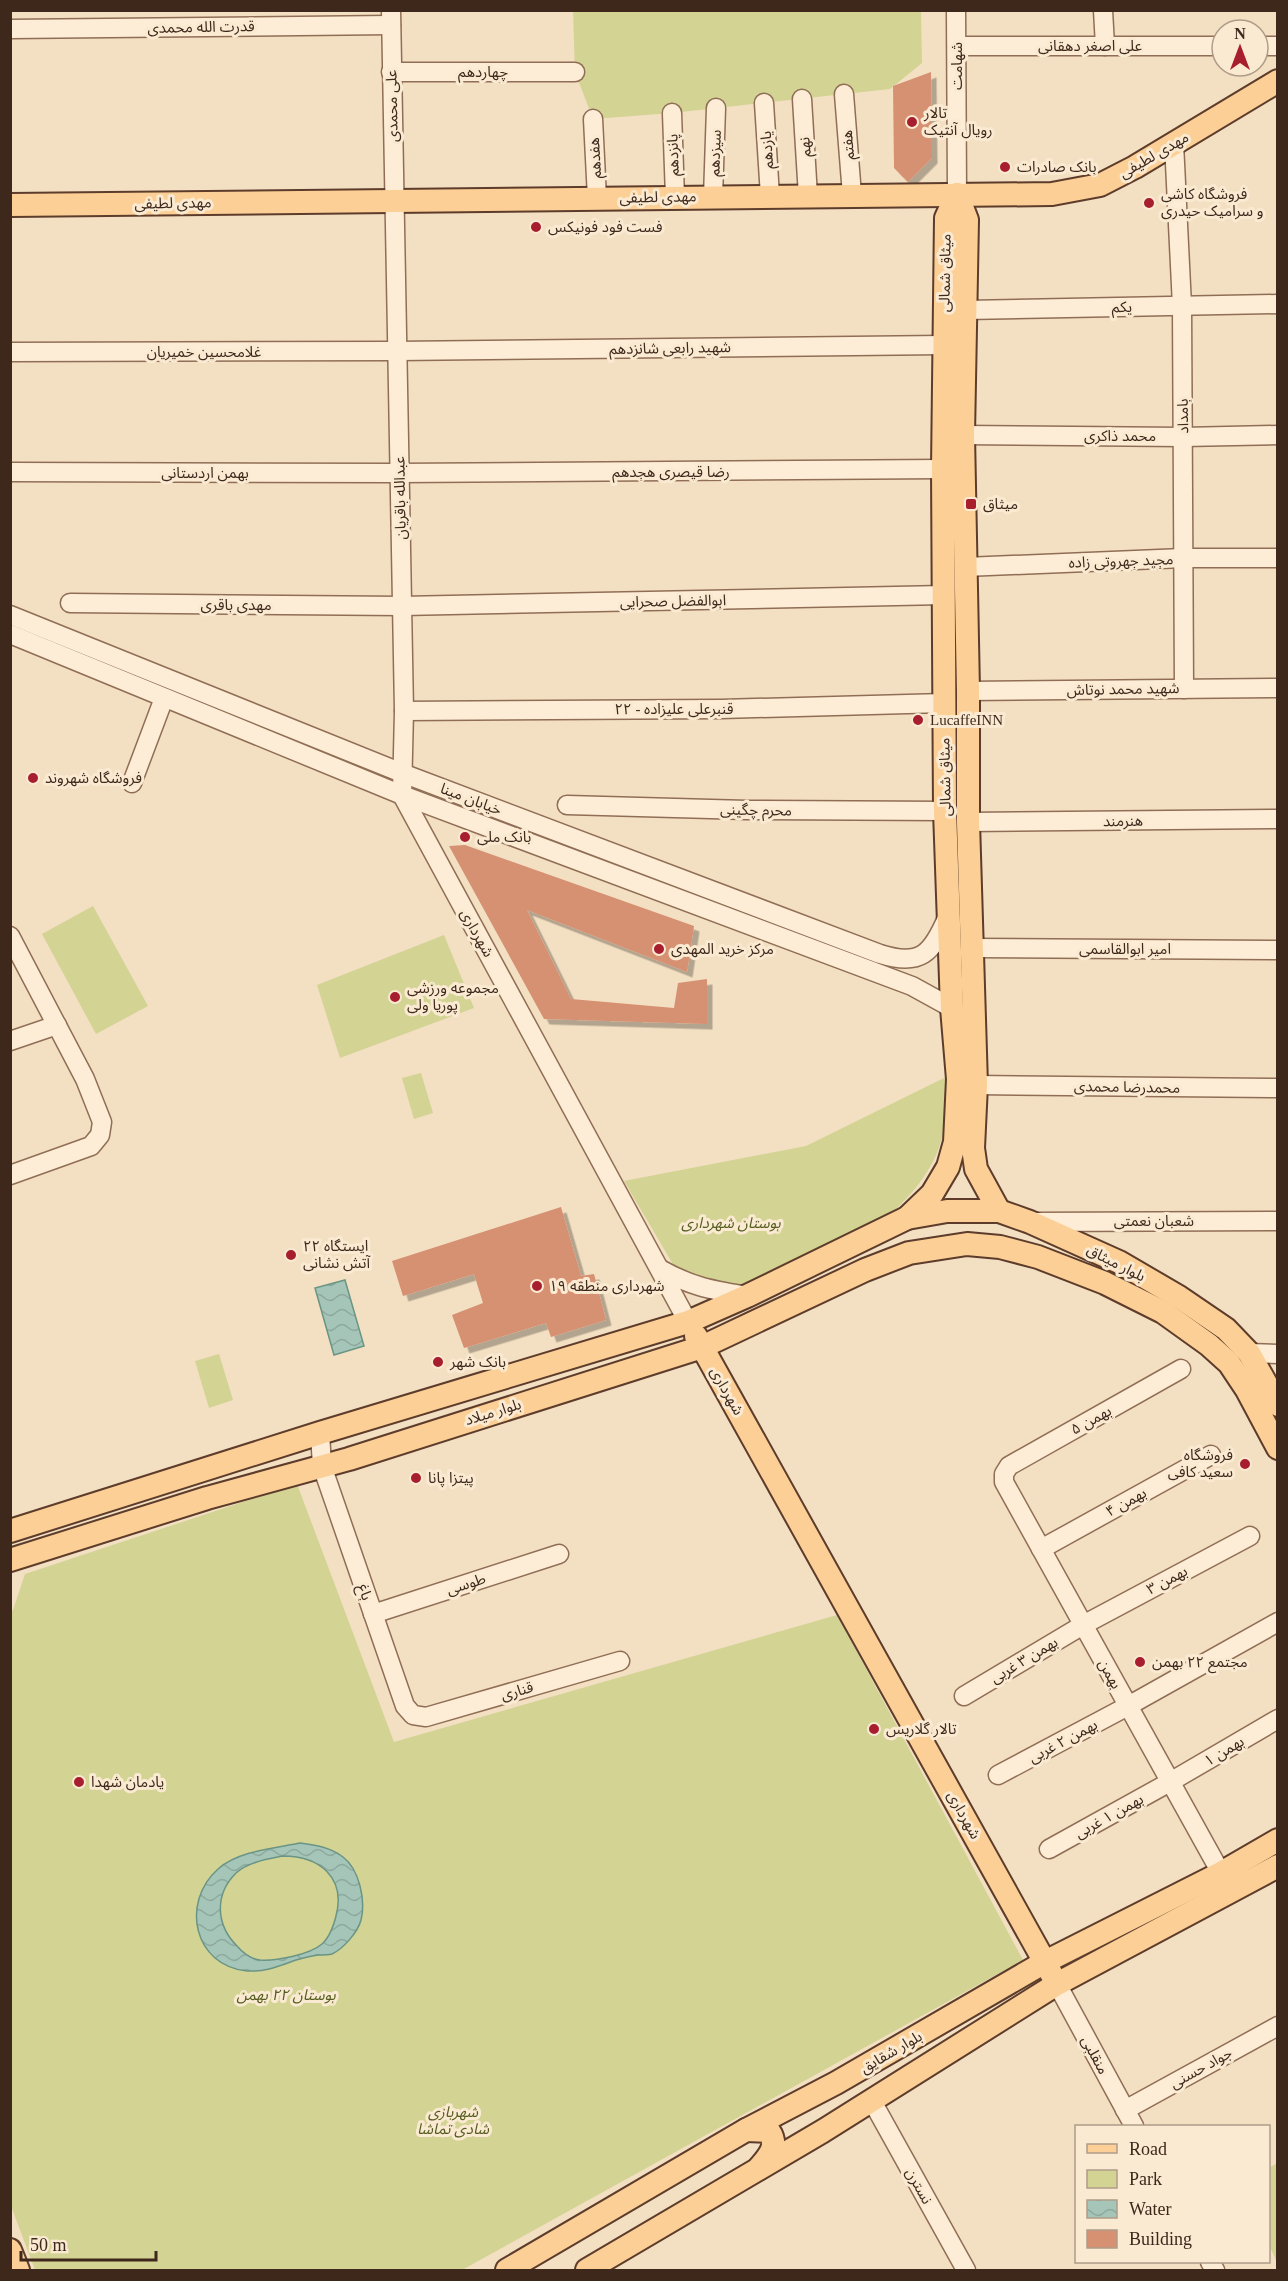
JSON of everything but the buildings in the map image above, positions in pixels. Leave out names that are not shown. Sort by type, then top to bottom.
[{"type":"main road","name":"مهدی لطیفی","points":[[10,205],[1052,194],[1100,185],[1278,81]]},
{"type":"main road","name":"میثاق شمالی","points":[[907,1218],[932,1194],[948,1167],[955,1142],[963,1008],[973,948],[968,822],[963,435],[967,220],[957,194]]},
{"type":"main road","name":"میثاق شمالی","points":[[957,194],[946,218],[944,345],[944,703],[949,913],[976,1085],[973,1148],[976,1169],[999,1211]]},
{"type":"main road","name":"بلوار میثاق","points":[[907,1218],[947,1211],[999,1211],[1030,1222],[1119,1262],[1179,1297],[1226,1329],[1249,1353],[1278,1405]]},
{"type":"main road","name":"بلوار میلاد","points":[[10,1531],[320,1433],[688,1322],[747,1296],[907,1218]]},
{"type":"main road","name":"بلوار میثاق","points":[[967,1244],[1000,1247],[1038,1257],[1105,1283],[1163,1312],[1209,1345],[1229,1363],[1278,1448]]},
{"type":"main road","name":"بلوار میلاد","points":[[10,1560],[322,1466],[702,1347],[865,1270],[909,1253],[967,1244]]},
{"type":"main road","name":"شهرداری","points":[[688,1322],[1057,1984]]},
{"type":"main road","points":[[138,1492],[146,1518]]},
{"type":"main road","name":"بلوار شقایق","points":[[507,2271],[746,2130],[812,2096],[1045,1962],[1221,1873],[1278,1840]]},
{"type":"main road","name":"بلوار شقایق","points":[[595,2269],[872,2101],[1057,1984],[1278,1866]]},
{"type":"main road","points":[[812,2096],[801,2113],[802,2123],[809,2128],[823,2131]]},
{"type":"main road","points":[[746,2130],[769,2131],[773,2138],[774,2147],[770,2156],[756,2172]]},
{"type":"street","name":"شهامت","points":[[956,10],[958,46],[957,194]]},
{"type":"street","points":[[1103,10],[1105,46]]},
{"type":"street","name":"قدرت الله محمدی","points":[[10,29],[391,18]]},
{"type":"street","name":"علی محمدی","points":[[391,18],[394,201]]},
{"type":"street","name":"علی اصغر دهقانی","points":[[958,46],[1210,46]]},
{"type":"street","name":"چهاردهم","points":[[391,72],[575,72]]},
{"type":"street","name":"هفتم","points":[[844,94],[852,195]]},
{"type":"street","name":"نهم","points":[[802,99],[808,196]]},
{"type":"street","name":"یازدهم","points":[[764,103],[770,196]]},
{"type":"street","name":"سیزدهم","points":[[713,197],[716,108]]},
{"type":"street","name":"پانزدهم","points":[[672,113],[675,197]]},
{"type":"street","name":"هفدهم","points":[[593,118],[597,198]]},
{"type":"street","name":"بامداد","points":[[1174,143],[1182,306],[1184,689]]},
{"type":"street","name":"عبدالله باقریان","points":[[394,201],[404,711],[402,795]]},
{"type":"street","name":"یکم","points":[[966,310],[1278,304]]},
{"type":"street","name":"شهید رابعی شانزدهم","points":[[397,351],[944,345]]},
{"type":"street","name":"غلامحسین خمیریان","points":[[10,352],[397,351]]},
{"type":"street","name":"محمد ذاکری","points":[[963,435],[1278,435]]},
{"type":"street","name":"رضا قیصری هجدهم","points":[[399,473],[943,469]]},
{"type":"street","name":"بهمن اردستانی","points":[[10,472],[399,473]]},
{"type":"street","name":"مجید جهروتی زاده","points":[[965,567],[1183,558],[1278,558]]},
{"type":"street","name":"ابوالفضل صحرایی","points":[[402,606],[944,595]]},
{"type":"street","name":"مهدی باقری","points":[[70,603],[402,606]]},
{"type":"street","name":"خیابان مینا","points":[[10,615],[402,773],[741,903],[896,959],[925,954],[937,943],[949,913]]},
{"type":"street","name":"خیابان مینا","points":[[10,634],[402,795],[912,986],[963,1008]]},
{"type":"street","name":"شهید محمد نوتاش","points":[[968,691],[1278,688]]},
{"type":"street","points":[[132,783],[164,698]]},
{"type":"street","name":"قنبرعلی علیزاده - ۲۲","points":[[404,711],[721,709],[944,703]]},
{"type":"street","name":"شهرداری","points":[[402,795],[688,1322]]},
{"type":"street","name":"محرم چگینی","points":[[567,805],[747,810],[945,811]]},
{"type":"street","name":"هنرمند","points":[[968,822],[1278,819]]},
{"type":"street","points":[[10,936],[85,1079],[102,1122],[100,1135],[91,1146],[10,1175]]},
{"type":"street","name":"امیر ابوالقاسمی","points":[[973,948],[1278,950]]},
{"type":"street","points":[[10,1041],[57,1025]]},
{"type":"street","name":"محمدرضا محمدی","points":[[976,1085],[1278,1088]]},
{"type":"street","name":"شعبان نعمتی","points":[[1030,1222],[1278,1221]]},
{"type":"street","points":[[660,1269],[702,1289],[747,1296]]},
{"type":"street","points":[[1249,1353],[1278,1354]]},
{"type":"street","name":"بهمن ۵","points":[[1004,1474],[1009,1466],[1181,1369]]},
{"type":"street","name":"باغ","points":[[320,1433],[322,1466],[405,1706],[413,1715]]},
{"type":"street","name":"بهمن ۴","points":[[1041,1549],[1211,1455]]},
{"type":"street","name":"بهمن","points":[[1004,1474],[1004,1482],[1221,1873]]},
{"type":"street","name":"بهمن ۳","points":[[1083,1625],[1250,1536]]},
{"type":"street","name":"طوسی","points":[[373,1614],[559,1554]]},
{"type":"street","name":"بهمن ۲ غربی","points":[[998,1776],[1278,1622]]},
{"type":"street","name":"بهمن ۳ غربی","points":[[964,1696],[1083,1625]]},
{"type":"street","name":"قناری","points":[[413,1715],[426,1717],[620,1661]]},
{"type":"street","name":"بهمن ۱","points":[[1170,1782],[1278,1719]]},
{"type":"street","name":"بهمن ۱ غربی","points":[[1049,1849],[1170,1782]]},
{"type":"street","name":"منقلبی","points":[[1057,1984],[1133,2125]]},
{"type":"street","name":"جواد حسنی","points":[[1125,2110],[1278,2026]]},
{"type":"street","name":"نسترن","points":[[872,2101],[966,2271]]},
{"type":"green space","points":[[573,11],[921,11],[922,63],[890,89],[672,113],[593,119],[575,72]]},
{"type":"green space","points":[[93,906],[148,1006],[96,1034],[42,934]]},
{"type":"green space","name":"مجموعه ورزشی پوریا ولی","points":[[444,935],[474,1008],[340,1058],[317,985]]},
{"type":"green space","points":[[421,1073],[433,1113],[414,1119],[402,1078]]},
{"type":"green space","name":"بوستان شهرداری","points":[[946,1077],[944,1126],[939,1147],[927,1172],[910,1195],[879,1224],[740,1287],[706,1282],[674,1266],[624,1181],[806,1146]]},
{"type":"green space","points":[[219,1354],[233,1400],[209,1408],[195,1361]]},
{"type":"green space","name":"بوستان ۲۲ بهمن","points":[[297,1484],[394,1742],[837,1615],[1023,1960],[462,2270],[35,2270],[11,2206],[11,1611],[25,1574]]},
{"type":"green space","points":[[1277,2163],[1277,2262],[1270,2247],[1270,2167]]},
{"type":"water","points":[[345,1280],[364,1346],[334,1355],[315,1288]]},
{"type":"water","points":[[300,1843],[333,1851],[349,1862],[362,1894],[361,1920],[357,1930],[341,1948],[332,1954],[307,1957],[260,1971],[229,1967],[215,1958],[198,1931],[199,1899],[206,1883],[218,1869],[236,1858],[257,1851]],"holes":[[[283,1856],[296,1857],[319,1865],[333,1880],[338,1903],[333,1927],[325,1941],[309,1951],[275,1959],[253,1958],[239,1949],[225,1929],[220,1910],[224,1891],[236,1873],[246,1866]]]},
{"type":"place","name":"تالار رویال آنتیک","points":[[912,122]]},
{"type":"place","name":"بانک صادرات","points":[[1005,167]]},
{"type":"place","name":"فروشگاه کاشی و سرامیک حیدری","points":[[1149,203]]},
{"type":"place","name":"فست فود فونیکس","points":[[536,227]]},
{"type":"place","name":"میثاق","points":[[971,504]]},
{"type":"place","name":"LucaffeINN","points":[[918,720]]},
{"type":"place","name":"فروشگاه شهروند","points":[[33,778]]},
{"type":"place","name":"بانک ملی","points":[[465,837]]},
{"type":"place","name":"مرکز خرید المهدی","points":[[659,949]]},
{"type":"place","name":"مجموعه ورزشی پوریا ولی","points":[[395,997]]},
{"type":"place","name":"ایستگاه ۲۲ آتش نشانی","points":[[291,1255]]},
{"type":"place","name":"شهرداری منطقه ۱۹","points":[[537,1286]]},
{"type":"place","name":"بانک شهر","points":[[438,1362]]},
{"type":"place","name":"فروشگاه سعید کافی","points":[[1245,1464]]},
{"type":"place","name":"پیتزا پانا","points":[[416,1478]]},
{"type":"place","name":"مجتمع ۲۲ بهمن","points":[[1140,1662]]},
{"type":"place","name":"تالار گلاریس","points":[[874,1729]]},
{"type":"place","name":"یادمان شهدا","points":[[79,1782]]},
{"type":"park label","name":"شهربازی شادی تماشا","points":[[453,2120]]}]
